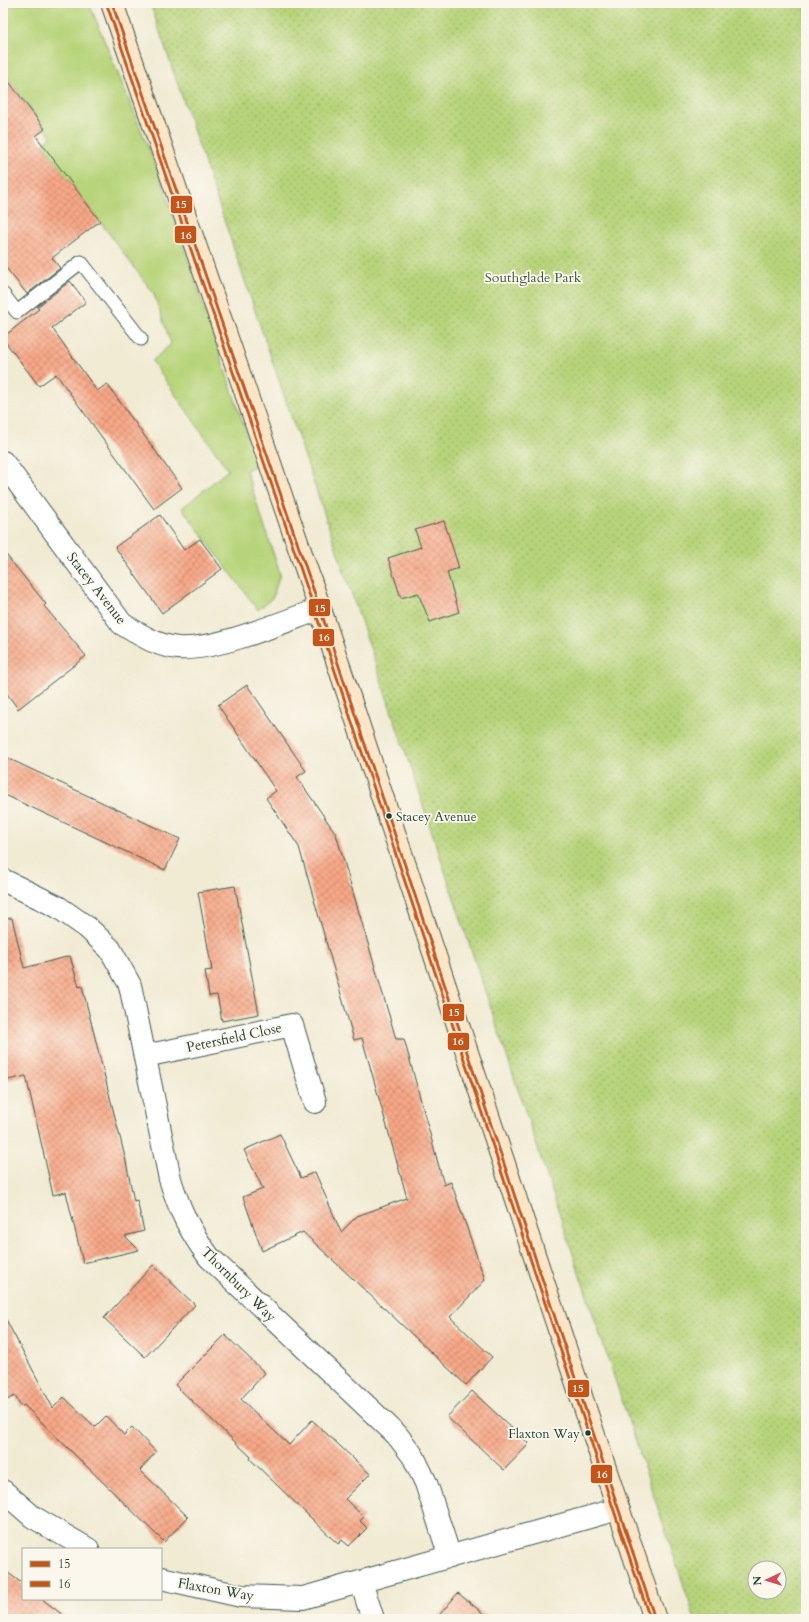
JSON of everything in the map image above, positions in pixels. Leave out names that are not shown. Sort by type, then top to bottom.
[{"type":"street","points":[[112,3],[320,609],[655,1619]]},
{"type":"street","name":"Stacey Avenue","points":[[3,462],[122,624],[148,640],[178,648],[210,645],[320,609]]},
{"type":"street","name":"Thornbury Way","points":[[3,880],[58,907],[88,928],[110,949],[130,985],[170,1179],[180,1210],[192,1234],[209,1257],[397,1435],[413,1456],[426,1483],[450,1556]]},
{"type":"street","name":"Petersfield Close","points":[[145,1056],[292,1025],[315,1102]]},
{"type":"street","points":[[3,1491],[33,1517],[86,1548]]},
{"type":"street","name":"Flaxton Way","points":[[162,1578],[241,1596],[303,1598],[618,1509]]},
{"type":"street","points":[[361,1582],[373,1619]]},
{"type":"lane","points":[[3,294],[17,312],[82,262],[141,339]]},
{"type":"green space","points":[[3,3],[89,3],[160,176],[257,465],[246,470],[280,574],[273,597],[258,610],[182,508],[228,470],[152,361],[171,344],[154,294],[43,145],[51,137],[3,71]]},
{"type":"green space","name":"Southglade Park","points":[[150,3],[806,3],[806,1619],[695,1619],[376,665]]},
{"type":"building","points":[[3,74],[45,129],[36,136],[100,221],[52,258],[60,268],[27,294],[3,264]]},
{"type":"building","points":[[70,281],[86,302],[52,328],[97,391],[107,384],[182,488],[154,509],[56,374],[39,386],[3,339],[3,337],[39,309],[37,307]]},
{"type":"building","points":[[160,515],[184,550],[200,539],[222,569],[162,613],[115,547]]},
{"type":"building","points":[[444,521],[459,568],[447,572],[459,612],[430,622],[418,593],[401,598],[388,558],[421,547],[415,530]]},
{"type":"building","points":[[3,551],[46,604],[44,606],[86,656],[18,709],[3,688]]},
{"type":"building","points":[[247,685],[306,771],[297,777],[336,834],[396,1039],[404,1039],[444,1185],[451,1182],[485,1280],[450,1317],[492,1357],[466,1385],[303,1232],[262,1251],[243,1197],[263,1189],[244,1150],[280,1134],[301,1178],[315,1172],[341,1232],[357,1216],[407,1198],[362,1038],[354,1040],[299,847],[266,798],[276,791],[218,705]]},
{"type":"building","points":[[3,756],[180,839],[165,870],[3,794]]},
{"type":"building","points":[[235,886],[259,1014],[222,1021],[217,995],[209,996],[205,971],[212,970],[198,892]]},
{"type":"building","points":[[12,918],[24,968],[70,956],[79,987],[82,986],[125,1157],[134,1201],[137,1200],[144,1231],[125,1236],[139,1250],[83,1263],[66,1192],[53,1195],[26,1076],[8,1080],[3,1056],[3,919]]},
{"type":"building","points":[[153,1265],[195,1305],[145,1357],[104,1318]]},
{"type":"building","points":[[3,1314],[53,1408],[64,1397],[95,1427],[106,1416],[124,1435],[132,1427],[156,1452],[140,1470],[188,1517],[164,1542],[24,1405],[21,1407],[15,1396],[3,1402]]},
{"type":"building","points":[[225,1335],[265,1373],[241,1399],[267,1424],[289,1445],[312,1420],[370,1474],[345,1499],[364,1517],[360,1521],[367,1528],[349,1546],[342,1540],[338,1544],[250,1459],[251,1457],[175,1385]]},
{"type":"building","points":[[472,1391],[529,1444],[504,1470],[447,1417]]},
{"type":"building","points":[[3,1569],[22,1583],[22,1600],[43,1600],[68,1619],[3,1619]]},
{"type":"building","points":[[458,1593],[490,1619],[436,1619]]},
{"type":"transit line","name":"15","points":[[112,3],[320,609],[655,1619]]},
{"type":"transit line","name":"16","points":[[107,5],[315,611],[650,1619]]},
{"type":"place","name":"Stacey Avenue","points":[[389,816]]},
{"type":"place","name":"Flaxton Way","points":[[588,1433]]}]
